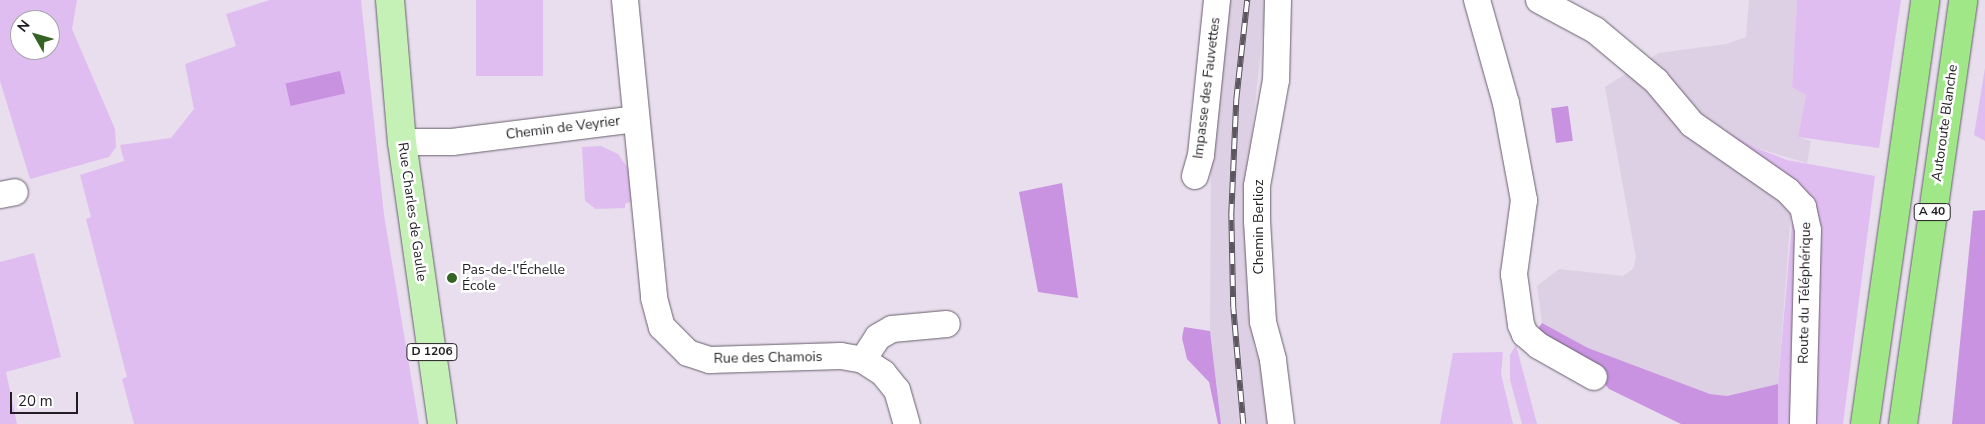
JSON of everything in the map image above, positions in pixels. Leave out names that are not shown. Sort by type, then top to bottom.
[{"type":"highway","name":"A 40","points":[[1865,424],[1925,0]]},
{"type":"highway","name":"Autoroute Blanche","points":[[1903,424],[1964,0]]},
{"type":"main road","name":"Rue Charles de Gaulle","points":[[390,0],[402,142],[442,424]]},
{"type":"street","name":"Chemin de Veyrier","points":[[402,142],[452,142],[636,119],[625,0]]},
{"type":"street","name":"Impasse des Fauvettes","points":[[1194,176],[1200,155],[1217,0]]},
{"type":"street","name":"Chemin Berlioz","points":[[1278,0],[1276,80],[1257,186],[1257,221],[1263,322],[1273,360],[1281,424]]},
{"type":"street","points":[[1477,0],[1506,103],[1524,200],[1514,274],[1521,325],[1526,334],[1540,346],[1594,377]]},
{"type":"street","name":"Route du Téléphérique","points":[[1539,0],[1594,30],[1656,81],[1692,124],[1788,191],[1807,217],[1803,424]]},
{"type":"street","name":"Rue des Chamois","points":[[636,119],[655,307],[662,327],[673,341],[688,353],[710,360],[841,356],[863,360],[884,373],[897,390],[906,424]]},
{"type":"street","points":[[863,360],[878,337],[892,329],[947,324]]},
{"type":"shaded area","points":[[0,0],[77,0],[72,29],[115,129],[116,147],[109,157],[30,179],[0,81]]},
{"type":"shaded area","points":[[270,0],[361,0],[384,215],[419,424],[134,424],[122,379],[127,377],[86,219],[91,217],[80,175],[124,161],[120,145],[171,138],[194,109],[185,64],[236,46],[226,14]]},
{"type":"shaded area","points":[[476,0],[543,0],[543,76],[476,76]]},
{"type":"shaded area","points":[[1228,0],[1266,0],[1247,181],[1254,347],[1267,373],[1274,424],[1221,424],[1210,331],[1211,151]]},
{"type":"shaded area","points":[[1749,0],[1797,0],[1792,86],[1806,95],[1798,137],[1811,141],[1807,163],[1756,148],[1714,124],[1797,183],[1790,226],[1778,384],[1727,396],[1710,394],[1588,348],[1542,323],[1537,286],[1559,269],[1623,276],[1633,269],[1636,258],[1605,87],[1659,53],[1726,44],[1746,37]]},
{"type":"shaded area","points":[[1797,0],[1901,0],[1879,148],[1798,137],[1806,95],[1792,87]]},
{"type":"shaded area","points":[[1985,68],[1985,141],[1974,135]]},
{"type":"shaded area","points":[[340,71],[345,93],[291,106],[285,84]]},
{"type":"shaded area","points":[[1568,106],[1573,141],[1556,143],[1551,108]]},
{"type":"shaded area","points":[[1714,124],[1756,148],[1787,160],[1875,176],[1843,424],[1813,424],[1818,218]]},
{"type":"shaded area","points":[[601,146],[618,154],[630,171],[632,201],[625,204],[625,208],[596,209],[585,201],[582,147]]},
{"type":"shaded area","points":[[1062,183],[1078,298],[1038,292],[1019,192]]},
{"type":"shaded area","points":[[1985,210],[1985,424],[1952,424],[1973,211]]},
{"type":"shaded area","points":[[1793,212],[1796,217],[1792,424],[1778,424],[1778,384]]},
{"type":"shaded area","points":[[34,253],[61,357],[6,372],[17,424],[0,424],[0,262]]},
{"type":"shaded area","points":[[1542,323],[1588,348],[1710,394],[1727,396],[1778,384],[1778,424],[1681,424],[1609,389],[1584,360],[1537,330]]},
{"type":"shaded area","points":[[1184,327],[1210,331],[1221,424],[1218,424],[1209,382],[1187,359],[1182,338]]},
{"type":"shaded area","points":[[1516,345],[1537,424],[1522,424],[1510,380],[1510,355]]},
{"type":"shaded area","points":[[1503,352],[1501,374],[1513,424],[1440,424],[1453,353]]},
{"type":"railway","points":[[1243,424],[1233,308],[1231,215],[1236,100],[1247,0]]},
{"type":"place","name":"Pas-de-l'Échelle École","points":[[452,278]]}]
